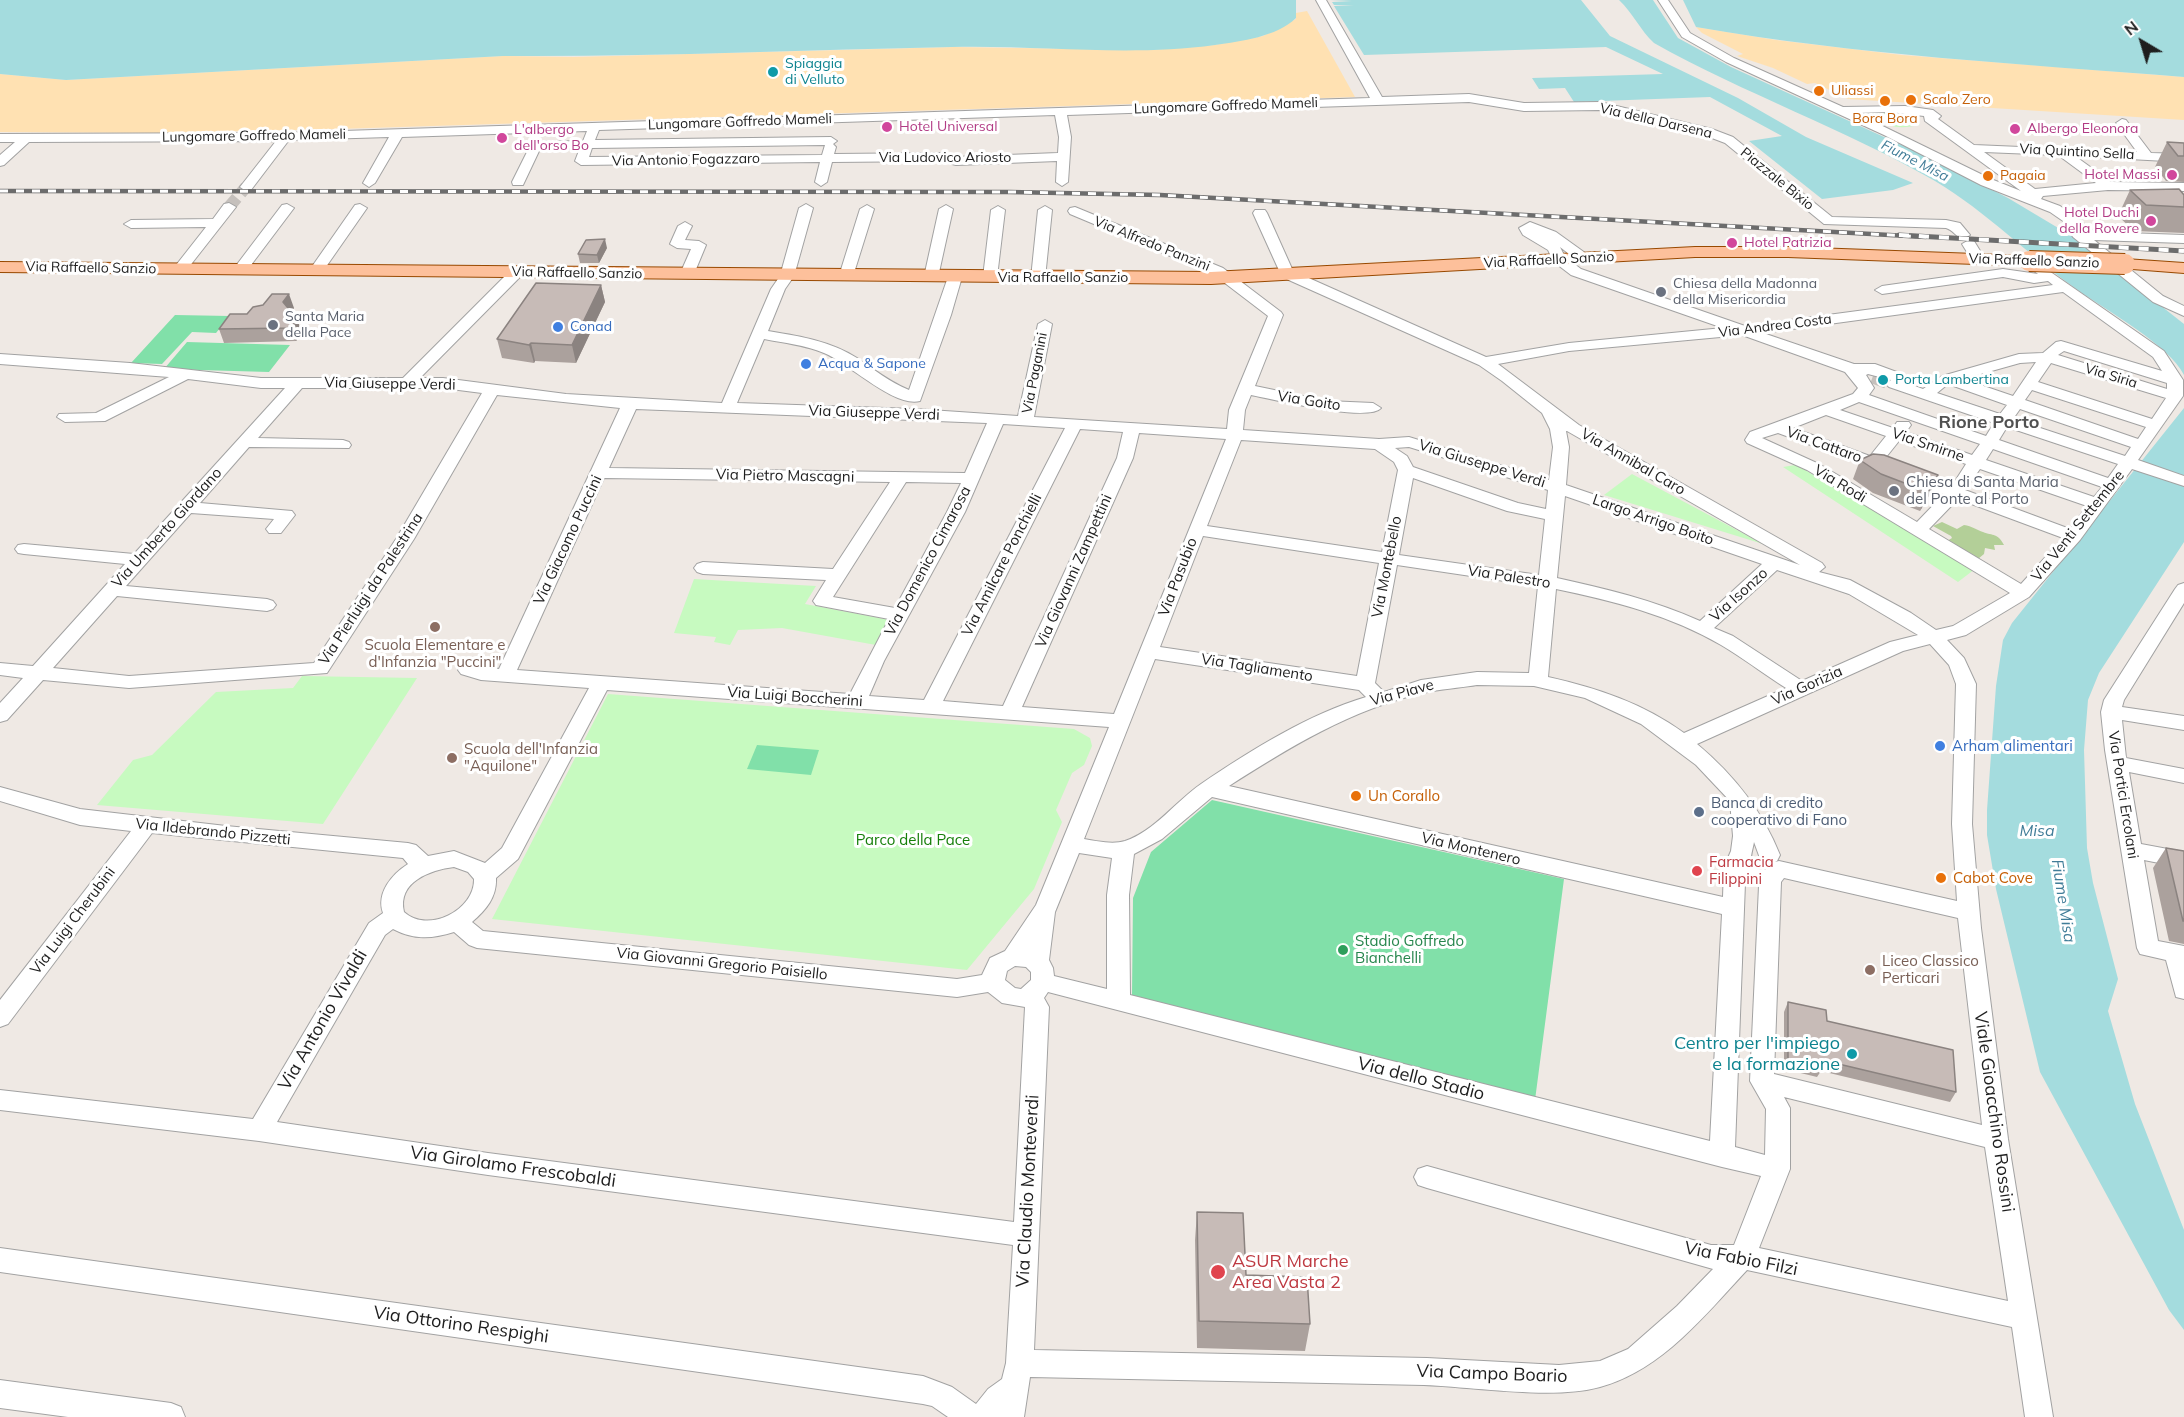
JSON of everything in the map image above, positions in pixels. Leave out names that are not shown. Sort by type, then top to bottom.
[{"type":"main road","name":"Via Raffaello Sanzio","points":[[0,267],[787,276],[1230,278],[1741,251],[2184,268]]},
{"type":"street","points":[[1321,0],[1378,101]]},
{"type":"street","points":[[1664,0],[1686,35],[1745,68],[1842,111],[1986,182],[2036,198],[2108,186],[2184,187]]},
{"type":"street","name":"Lungomare Goffredo Mameli","points":[[0,138],[286,136],[1480,99]]},
{"type":"street","name":"Via della Darsena","points":[[1480,99],[1524,107],[1600,106],[1725,138]]},
{"type":"street","points":[[1842,111],[1861,107],[1924,115],[2036,198],[2092,236],[2184,239]]},
{"type":"street","points":[[1061,112],[1064,129],[1062,182]]},
{"type":"street","points":[[821,182],[836,119]]},
{"type":"street","points":[[2122,123],[2172,201]]},
{"type":"street","points":[[588,144],[596,126]]},
{"type":"street","points":[[369,183],[398,133]]},
{"type":"street","points":[[246,186],[286,136]]},
{"type":"street","name":"Piazzale Bixio","points":[[1725,138],[1829,221],[1954,226],[1988,267],[2024,271],[2055,282]]},
{"type":"street","points":[[0,162],[26,139]]},
{"type":"street","points":[[518,182],[536,146],[831,141]]},
{"type":"street","name":"Via Antonio Fogazzaro","points":[[588,144],[581,161],[827,158]]},
{"type":"street","name":"Via Quintino Sella","points":[[1971,149],[2184,158]]},
{"type":"street","points":[[2060,151],[2108,186]]},
{"type":"street","name":"Via Ludovico Ariosto","points":[[827,158],[940,157],[956,161],[1063,158]]},
{"type":"street","points":[[2036,198],[2043,211],[2081,237],[2157,299],[2184,312]]},
{"type":"street","points":[[180,269],[229,207]]},
{"type":"street","points":[[240,270],[287,208]]},
{"type":"street","points":[[316,271],[360,208]]},
{"type":"street","points":[[727,408],[778,289],[787,276],[806,208]]},
{"type":"street","points":[[931,277],[946,209]]},
{"type":"street","points":[[846,276],[867,210]]},
{"type":"street","points":[[990,277],[998,210]]},
{"type":"street","points":[[1038,278],[1045,210]]},
{"type":"street","name":"Via Alfredo Panzini","points":[[1075,211],[1082,216],[1206,265],[1230,278],[1276,315]]},
{"type":"street","points":[[1260,213],[1287,274]]},
{"type":"street","points":[[131,224],[217,223]]},
{"type":"street","points":[[685,226],[677,244],[699,245],[687,274]]},
{"type":"street","points":[[1583,258],[1560,240],[1538,228],[1527,227],[1528,232],[1554,248],[1559,259],[1576,272],[1873,376]]},
{"type":"street","points":[[2029,261],[2055,282],[2159,354],[2175,380],[2175,396]]},
{"type":"street","points":[[2125,264],[2184,312]]},
{"type":"street","points":[[1331,271],[1324,280],[1331,293]]},
{"type":"street","points":[[408,382],[517,272]]},
{"type":"street","points":[[1882,290],[2003,273],[2055,282]]},
{"type":"street","name":"Via Annibal Caro","points":[[1287,274],[1484,362],[1511,379],[1550,412],[1599,444],[1899,615],[1933,638]]},
{"type":"street","points":[[759,334],[803,341],[830,350],[851,361],[915,406],[955,277]]},
{"type":"street","points":[[1953,280],[1978,299]]},
{"type":"street","name":"Via Andrea Costa","points":[[1484,362],[1569,347],[1742,331],[1978,299],[2055,282]]},
{"type":"street","name":"Via Pasubio","points":[[1122,721],[1234,434],[1237,410],[1276,315]]},
{"type":"street","name":"Via Paganini","points":[[1025,422],[1045,324]]},
{"type":"street","points":[[1918,530],[1955,493],[2043,362],[2061,345],[2175,380]]},
{"type":"street","name":"Via Giuseppe Verdi","points":[[0,359],[90,364],[261,383],[443,383],[566,399],[727,408],[915,406],[997,420],[1379,444],[1409,442],[1433,447],[1556,487]]},
{"type":"street","points":[[1894,384],[1928,392],[1947,379],[2019,359],[2043,362]]},
{"type":"street","name":"Via Siria","points":[[2043,362],[2090,377],[2175,396]]},
{"type":"street","points":[[1851,369],[1875,369],[2003,421],[2184,481]]},
{"type":"street","points":[[1851,369],[1863,381],[1866,388],[1858,397],[2112,485]]},
{"type":"street","points":[[65,417],[99,418],[187,374]]},
{"type":"street","points":[[2076,399],[2090,377]]},
{"type":"street","points":[[1947,379],[2141,446]]},
{"type":"street","name":"Via Umberto Giordano","points":[[0,715],[297,384]]},
{"type":"street","points":[[2029,384],[2156,425]]},
{"type":"street","name":"Via Pierluigi da Palestrina","points":[[38,673],[129,682],[320,669],[405,539],[492,389]]},
{"type":"street","name":"Via Goito","points":[[1246,389],[1327,406],[1373,408]]},
{"type":"street","name":"Via Venti Settembre","points":[[1933,638],[1959,632],[2023,593],[2074,536],[2112,485],[2133,465],[2141,446],[2175,396]]},
{"type":"street","name":"Via Rodi","points":[[1858,397],[1778,429],[1756,435],[1753,440],[1813,467],[2023,593]]},
{"type":"street","name":"Via Giacomo Puccini","points":[[505,676],[630,404]]},
{"type":"street","name":"Via Smirne","points":[[1827,410],[2097,504]]},
{"type":"street","points":[[1538,680],[1561,447],[1558,429],[1550,412]]},
{"type":"street","points":[[1873,463],[1910,415]]},
{"type":"street","name":"Via Domenico Cimarosa","points":[[857,701],[875,662],[956,512],[997,420]]},
{"type":"street","name":"Via Amilcare Ponchielli","points":[[930,707],[1075,424]]},
{"type":"street","name":"Via Giovanni Zampettini","points":[[1010,712],[1125,458],[1132,427]]},
{"type":"street","name":"Via Cattaro","points":[[1778,429],[2074,536]]},
{"type":"street","points":[[1561,447],[1571,442],[1584,441],[1599,444]]},
{"type":"street","points":[[245,442],[343,445]]},
{"type":"street","points":[[1379,444],[1401,459],[1406,470],[1513,507],[1554,516]]},
{"type":"street","name":"Via Montebello","points":[[1372,691],[1388,558],[1406,470]]},
{"type":"street","name":"Via Pietro Mascagni","points":[[599,473],[971,478]]},
{"type":"street","points":[[900,615],[822,601],[901,477]]},
{"type":"street","name":"Largo Arrigo Boito","points":[[1556,487],[1854,590]]},
{"type":"street","points":[[185,507],[286,515],[275,528]]},
{"type":"street","name":"Via Palestro","points":[[1196,530],[1547,582],[1630,601],[1703,628],[1749,652],[1801,689]]},
{"type":"street","points":[[1750,554],[1774,553],[1776,549],[1771,541]]},
{"type":"street","points":[[24,549],[138,560]]},
{"type":"street","name":"Via Isonzo","points":[[1703,628],[1775,562]]},
{"type":"street","points":[[703,568],[838,575]]},
{"type":"street","points":[[111,590],[267,605]]},
{"type":"street","name":"Via Portici Ercolani","points":[[2180,954],[2148,948],[2117,764],[2111,712],[2114,699],[2177,615],[2184,590]]},
{"type":"street","name":"Via Gorizia","points":[[1683,742],[1897,646],[1933,638]]},
{"type":"street","name":"Viale Gioacchino Rossini","points":[[1933,638],[1958,663],[1966,684],[1962,824],[1969,912],[1996,1139],[2038,1417]]},
{"type":"street","name":"Via Tagliamento","points":[[1149,652],[1372,691]]},
{"type":"street","points":[[0,669],[38,673]]},
{"type":"street","name":"Via Luigi Boccherini","points":[[468,670],[481,675],[1122,721]]},
{"type":"street","name":"Via Piave","points":[[1072,844],[1103,851],[1124,850],[1141,844],[1208,789],[1279,746],[1350,709],[1372,691],[1408,689],[1452,681],[1490,678],[1538,680],[1579,687],[1622,704],[1683,742],[1714,770],[1754,820],[1769,871]]},
{"type":"street","points":[[484,875],[510,853],[601,683]]},
{"type":"street","points":[[2111,712],[2184,723]]},
{"type":"street","name":"Via Claudio Monteverdi","points":[[1012,957],[1046,908],[1122,721]]},
{"type":"street","points":[[2117,764],[2184,776]]},
{"type":"street","name":"Via Montenero","points":[[1208,789],[1733,908]]},
{"type":"street","name":"Via Ildebrando Pizzetti","points":[[0,794],[80,817],[146,826],[408,851],[424,865]]},
{"type":"street","name":"Via Piave","points":[[1737,797],[1744,819],[1740,857]]},
{"type":"street","name":"Via Luigi Cherubini","points":[[0,1017],[146,826]]},
{"type":"street","points":[[1119,1002],[1118,895],[1124,850]]},
{"type":"street","points":[[2132,850],[2184,860]]},
{"type":"street","points":[[1740,857],[1739,865],[1747,874],[1769,871],[1969,912]]},
{"type":"street","points":[[1722,1156],[1735,867],[1740,857]]},
{"type":"street","points":[[460,860],[478,867],[484,875],[487,884],[485,895],[474,909],[457,922],[443,927],[421,929],[402,924],[394,917],[390,906],[392,895],[410,873],[424,865],[439,861],[460,860]]},
{"type":"street","points":[[1733,908],[1759,886],[1769,871]]},
{"type":"street","points":[[1769,871],[1762,1081],[1996,1139]]},
{"type":"street","name":"Via Claudio Monteverdi","points":[[1010,1417],[1017,1375],[1026,1235],[1037,980],[1046,908]]},
{"type":"street","name":"Via Antonio Vivaldi","points":[[259,1130],[377,929],[394,917]]},
{"type":"street","name":"Via Giovanni Gregorio Paisiello","points":[[457,922],[477,939],[957,988],[992,982]]},
{"type":"street","points":[[2180,954],[2184,990]]},
{"type":"street","points":[[1012,957],[1026,957],[1037,980],[1023,998],[1007,996],[995,988],[992,982],[994,969],[1005,959],[1012,957]]},
{"type":"street","name":"Via dello Stadio","points":[[1037,980],[1777,1170]]},
{"type":"street","name":"Via Campo Boario","points":[[1017,1375],[1427,1372],[1559,1379],[1600,1374],[1638,1358],[1687,1315],[1742,1257],[1777,1170],[1779,1108],[1762,1081]]},
{"type":"street","name":"Via Girolamo Frescobaldi","points":[[0,1100],[259,1130],[488,1164],[1026,1235]]},
{"type":"street","name":"Via Fabio Filzi","points":[[1427,1177],[1712,1257],[1742,1257],[2023,1317]]},
{"type":"street","name":"Via Ottorino Respighi","points":[[0,1260],[923,1390],[947,1400],[968,1417]]},
{"type":"street","points":[[968,1417],[983,1417],[1017,1375]]},
{"type":"street","points":[[923,1390],[946,1417]]},
{"type":"street","points":[[0,1394],[171,1417]]},
{"type":"green space","points":[[1868,113],[1901,115],[1920,125],[1892,126],[1877,117],[1871,117]]},
{"type":"green space","points":[[175,315],[230,316],[216,333],[192,332],[162,364],[131,363]]},
{"type":"green space","points":[[187,342],[290,345],[269,372],[164,369]]},
{"type":"green space","points":[[1795,465],[1975,569],[1958,582],[1783,467]]},
{"type":"green space","points":[[1632,474],[1763,544],[1604,495]]},
{"type":"green space","points":[[1942,522],[1957,529],[1964,525],[1970,526],[2000,538],[2004,545],[1994,545],[1995,550],[1985,548],[1984,554],[1978,559],[1947,541],[1952,538],[1951,536],[1933,526]]},
{"type":"green space","points":[[694,579],[816,586],[805,604],[890,620],[876,645],[782,628],[738,630],[730,645],[714,642],[716,637],[674,633]]},
{"type":"green space","points":[[302,676],[417,678],[323,824],[97,805],[133,760],[152,755],[216,692],[293,688]]},
{"type":"green space","name":"Parco della Pace","points":[[608,694],[1074,729],[1090,738],[1092,746],[1084,765],[1072,773],[1056,810],[1062,822],[1034,889],[967,970],[492,919]]},
{"type":"green space","points":[[757,745],[819,750],[811,775],[747,769]]},
{"type":"green space","name":"Stadio Goffredo Bianchelli","points":[[1212,800],[1564,879],[1535,1100],[1132,995],[1133,898],[1151,852]]},
{"type":"sand","name":"Spiaggia di Velluto","points":[[1307,11],[1355,97],[337,129],[163,133],[0,132],[0,74],[66,80],[503,56],[574,57],[954,47],[1151,50],[1214,45],[1263,36],[1296,19],[1296,13]]},
{"type":"sand","points":[[1696,27],[1776,40],[1902,55],[2184,77],[2184,120],[1848,99],[1815,83],[1807,84],[1773,68],[1737,56],[1743,54],[1702,33]]},
{"type":"water","points":[[0,0],[1296,0],[1296,18],[1279,30],[1247,40],[1150,50],[952,47],[503,56],[66,80],[0,74]]},
{"type":"water","points":[[1330,0],[1581,0],[1610,36],[1738,98],[1806,137],[1913,183],[1893,190],[1822,199],[1749,141],[1782,136],[1710,97],[1574,102],[1565,88],[1539,89],[1532,78],[1663,74],[1606,47],[1364,55],[1334,6],[1354,5],[1334,5],[1332,2],[1352,1]]},
{"type":"water","name":"Fiume Misa","points":[[1619,0],[1653,0],[1678,38],[1731,67],[1930,158],[2008,198],[2075,238],[2184,324],[2184,375],[2165,352],[2152,341],[2079,291],[1954,193],[1901,162],[1724,79],[1654,43]]},
{"type":"water","points":[[1683,0],[2184,0],[2184,77],[1939,58],[1757,37],[1696,27]]},
{"type":"water","name":"Misa","points":[[2184,408],[2184,542],[2099,673],[2088,700],[2084,750],[2087,848],[2093,883],[2118,979],[2108,1011],[2135,1104],[2184,1230],[2184,1330],[2169,1310],[2040,1072],[1996,889],[1987,835],[1987,810],[1996,686],[2003,640],[2012,623]]},
{"type":"building","points":[[2167,142],[2184,143],[2184,156],[2178,156]]},
{"type":"building","points":[[2179,189],[2184,195],[2184,207],[2146,205],[2130,190]]},
{"type":"building","points":[[605,239],[597,255],[578,254],[586,240]]},
{"type":"building","points":[[536,283],[601,285],[572,345],[531,343],[529,345],[497,339]]},
{"type":"building","points":[[272,294],[289,294],[283,302],[297,319],[291,328],[219,329],[230,314],[247,314],[253,307],[263,305]]},
{"type":"building","points":[[1873,454],[1884,455],[1938,475],[1928,492],[1881,474],[1860,460]]},
{"type":"building","points":[[2166,848],[2184,851],[2184,921],[2183,921]]},
{"type":"building","name":"Centro per l'impiego e la formazione","points":[[1788,1002],[1826,1010],[1827,1021],[1953,1050],[1956,1092],[1826,1061],[1822,1067],[1788,1059]]},
{"type":"building","points":[[1197,1212],[1243,1213],[1246,1275],[1307,1277],[1310,1324],[1199,1321]]},
{"type":"tunnel","points":[[229,207],[246,187]]},
{"type":"tunnel","points":[[1873,376],[1894,384]]},
{"type":"railway","points":[[0,191],[1010,192],[1160,195],[1926,237]]},
{"type":"railway","points":[[1899,235],[2184,251]]},
{"type":"place","name":"Spiaggia di Velluto","points":[[773,72]]},
{"type":"place","name":"Uliassi","points":[[1819,91]]},
{"type":"place","name":"Scalo Zero","points":[[1911,100]]},
{"type":"place","name":"Bora Bora","points":[[1885,101]]},
{"type":"place","name":"Hotel Universal","points":[[887,127]]},
{"type":"place","name":"Albergo Eleonora","points":[[2015,129]]},
{"type":"place","name":"L'albergo dell'orso Bo","points":[[502,138]]},
{"type":"place","name":"Hotel Massi","points":[[2172,175]]},
{"type":"place","name":"Pagaia","points":[[1988,176]]},
{"type":"place","name":"Hotel Duchi della Rovere","points":[[2151,221]]},
{"type":"place","name":"Hotel Patrizia","points":[[1732,243]]},
{"type":"place","name":"Chiesa della Madonna della Misericordia","points":[[1661,292]]},
{"type":"place","name":"Santa Maria della Pace","points":[[273,325]]},
{"type":"place","name":"Conad","points":[[558,327]]},
{"type":"place","name":"Acqua & Sapone","points":[[806,364]]},
{"type":"place","name":"Porta Lambertina","points":[[1883,380]]},
{"type":"place","name":"Chiesa di Santa Maria del Ponte al Porto","points":[[1894,491]]},
{"type":"place","name":"Scuola Elementare e d'Infanzia \"Puccini\"","points":[[435,627]]},
{"type":"place","name":"Arham alimentari","points":[[1940,746]]},
{"type":"place","name":"Scuola dell'Infanzia \"Aquilone\"","points":[[452,758]]},
{"type":"place","name":"Un Corallo","points":[[1356,796]]},
{"type":"place","name":"Banca di credito cooperativo di Fano","points":[[1699,812]]},
{"type":"place","name":"Farmacia Filippini","points":[[1697,871]]},
{"type":"place","name":"Cabot Cove","points":[[1941,878]]},
{"type":"place","name":"Stadio Goffredo Bianchelli","points":[[1343,950]]},
{"type":"place","name":"Liceo Classico Perticari","points":[[1870,970]]},
{"type":"place","name":"Centro per l'impiego e la formazione","points":[[1852,1054]]},
{"type":"place","name":"ASUR Marche Area Vasta 2","points":[[1218,1272]]},
{"type":"district","name":"Rione Porto","points":[[1989,423]]}]
